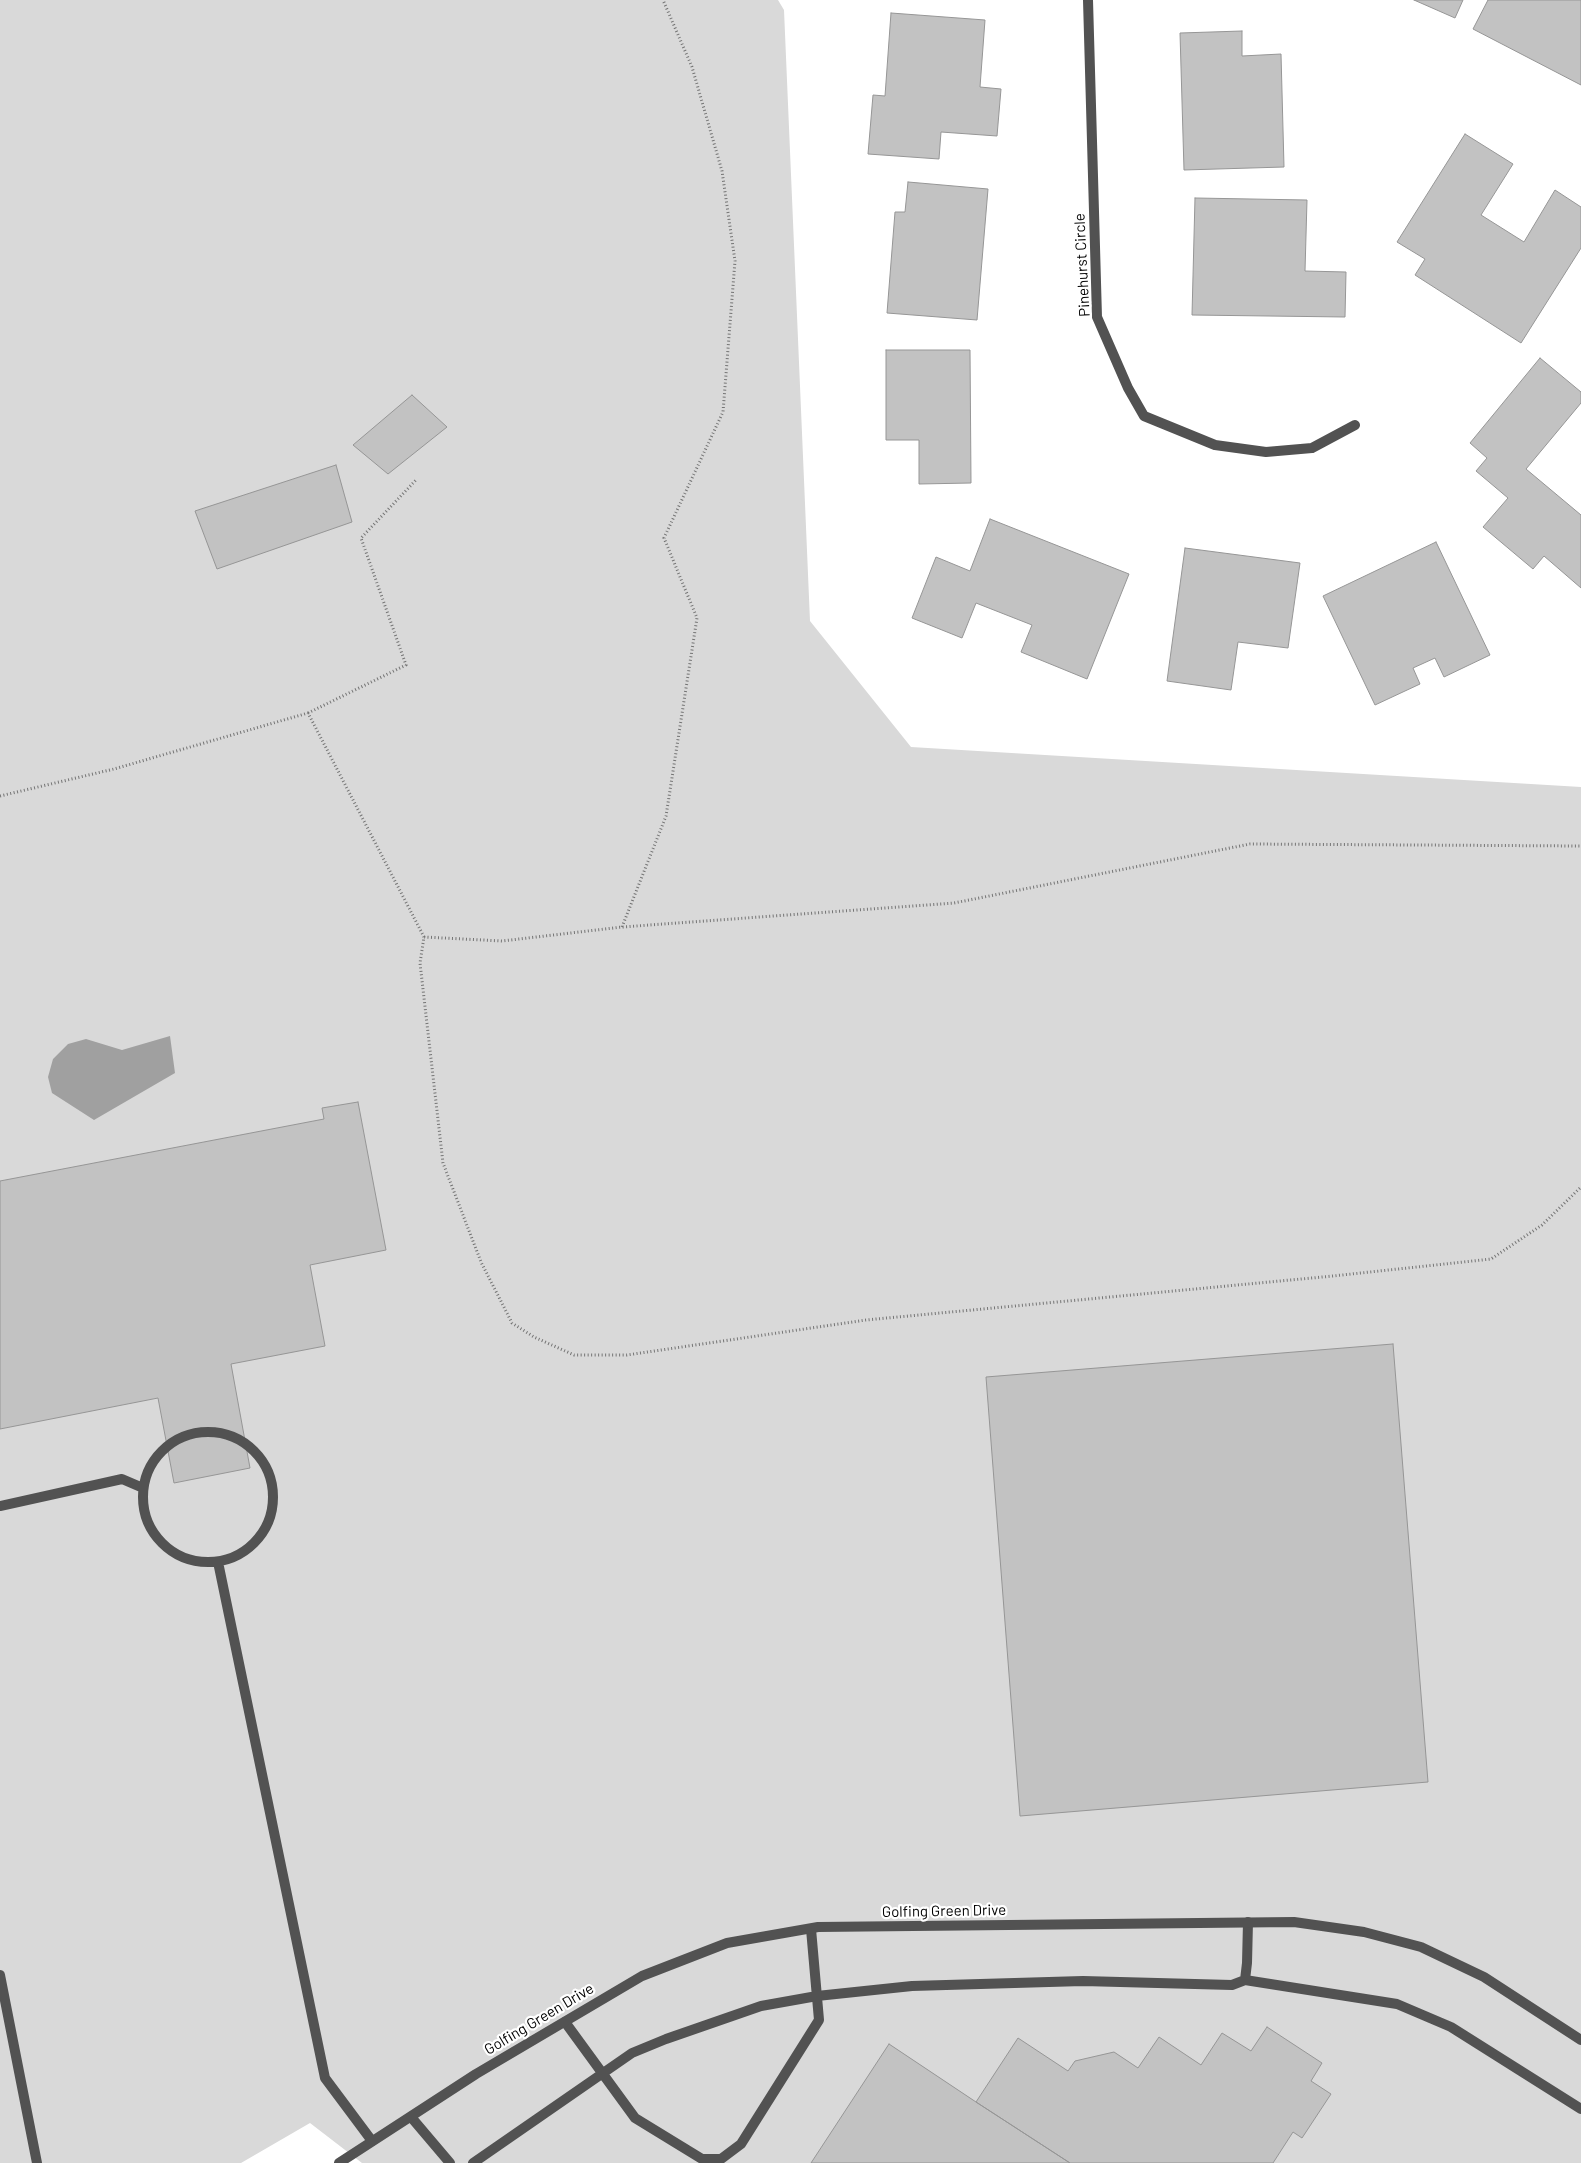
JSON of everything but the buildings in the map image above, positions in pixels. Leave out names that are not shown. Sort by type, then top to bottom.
[{"type":"street","name":"Pinehurst Circle","points":[[1088,0],[1097,317],[1128,388],[1144,416],[1214,445],[1266,452],[1312,448],[1355,425]]},
{"type":"street","points":[[201,1431],[223,1432],[244,1441],[261,1457],[271,1477],[274,1499],[269,1522],[258,1541],[239,1555],[218,1562],[198,1562],[178,1556],[162,1543],[150,1527],[144,1508],[143,1488],[149,1468],[161,1452],[179,1438],[201,1431]]},
{"type":"street","points":[[0,1506],[122,1479],[143,1488]]},
{"type":"street","points":[[218,1562],[325,2078],[372,2141]]},
{"type":"street","points":[[1245,1980],[1248,1922]]},
{"type":"street","name":"Golfing Green Drive","points":[[339,2163],[476,2074],[642,1976],[728,1943],[811,1929],[1294,1922],[1364,1932],[1421,1947],[1484,1977],[1581,2040]]},
{"type":"street","points":[[565,2022],[635,2118],[702,2160],[721,2159],[742,2144],[819,2020],[811,1929]]},
{"type":"street","points":[[0,1975],[37,2163]]},
{"type":"street","points":[[474,2163],[632,2053],[666,2039],[761,2006],[817,1996],[912,1986],[1084,1981],[1232,1985],[1245,1980],[1397,2004],[1451,2027],[1581,2108]]},
{"type":"street","points":[[410,2117],[450,2163]]},
{"type":"path","points":[[622,927],[666,816],[697,618],[664,538],[723,412],[735,261],[722,171],[692,67],[663,0]]},
{"type":"path","points":[[0,796],[114,769],[308,713],[406,665],[361,538],[416,480]]},
{"type":"path","points":[[308,713],[424,937],[420,963],[443,1163],[481,1262],[512,1322],[534,1337],[574,1355],[627,1355],[866,1320],[1333,1276],[1491,1259],[1542,1225],[1581,1187]]},
{"type":"path","points":[[424,937],[502,941],[622,927],[954,903],[1250,844],[1581,846]]},
{"type":"shaded area","points":[[0,0],[778,0],[784,10],[810,621],[911,747],[1581,787],[1581,2163],[362,2163],[310,2123],[241,2163],[0,2163]]},
{"type":"shaded area","points":[[170,1036],[175,1073],[94,1120],[52,1093],[48,1077],[53,1059],[68,1044],[86,1039],[122,1050]]}]
